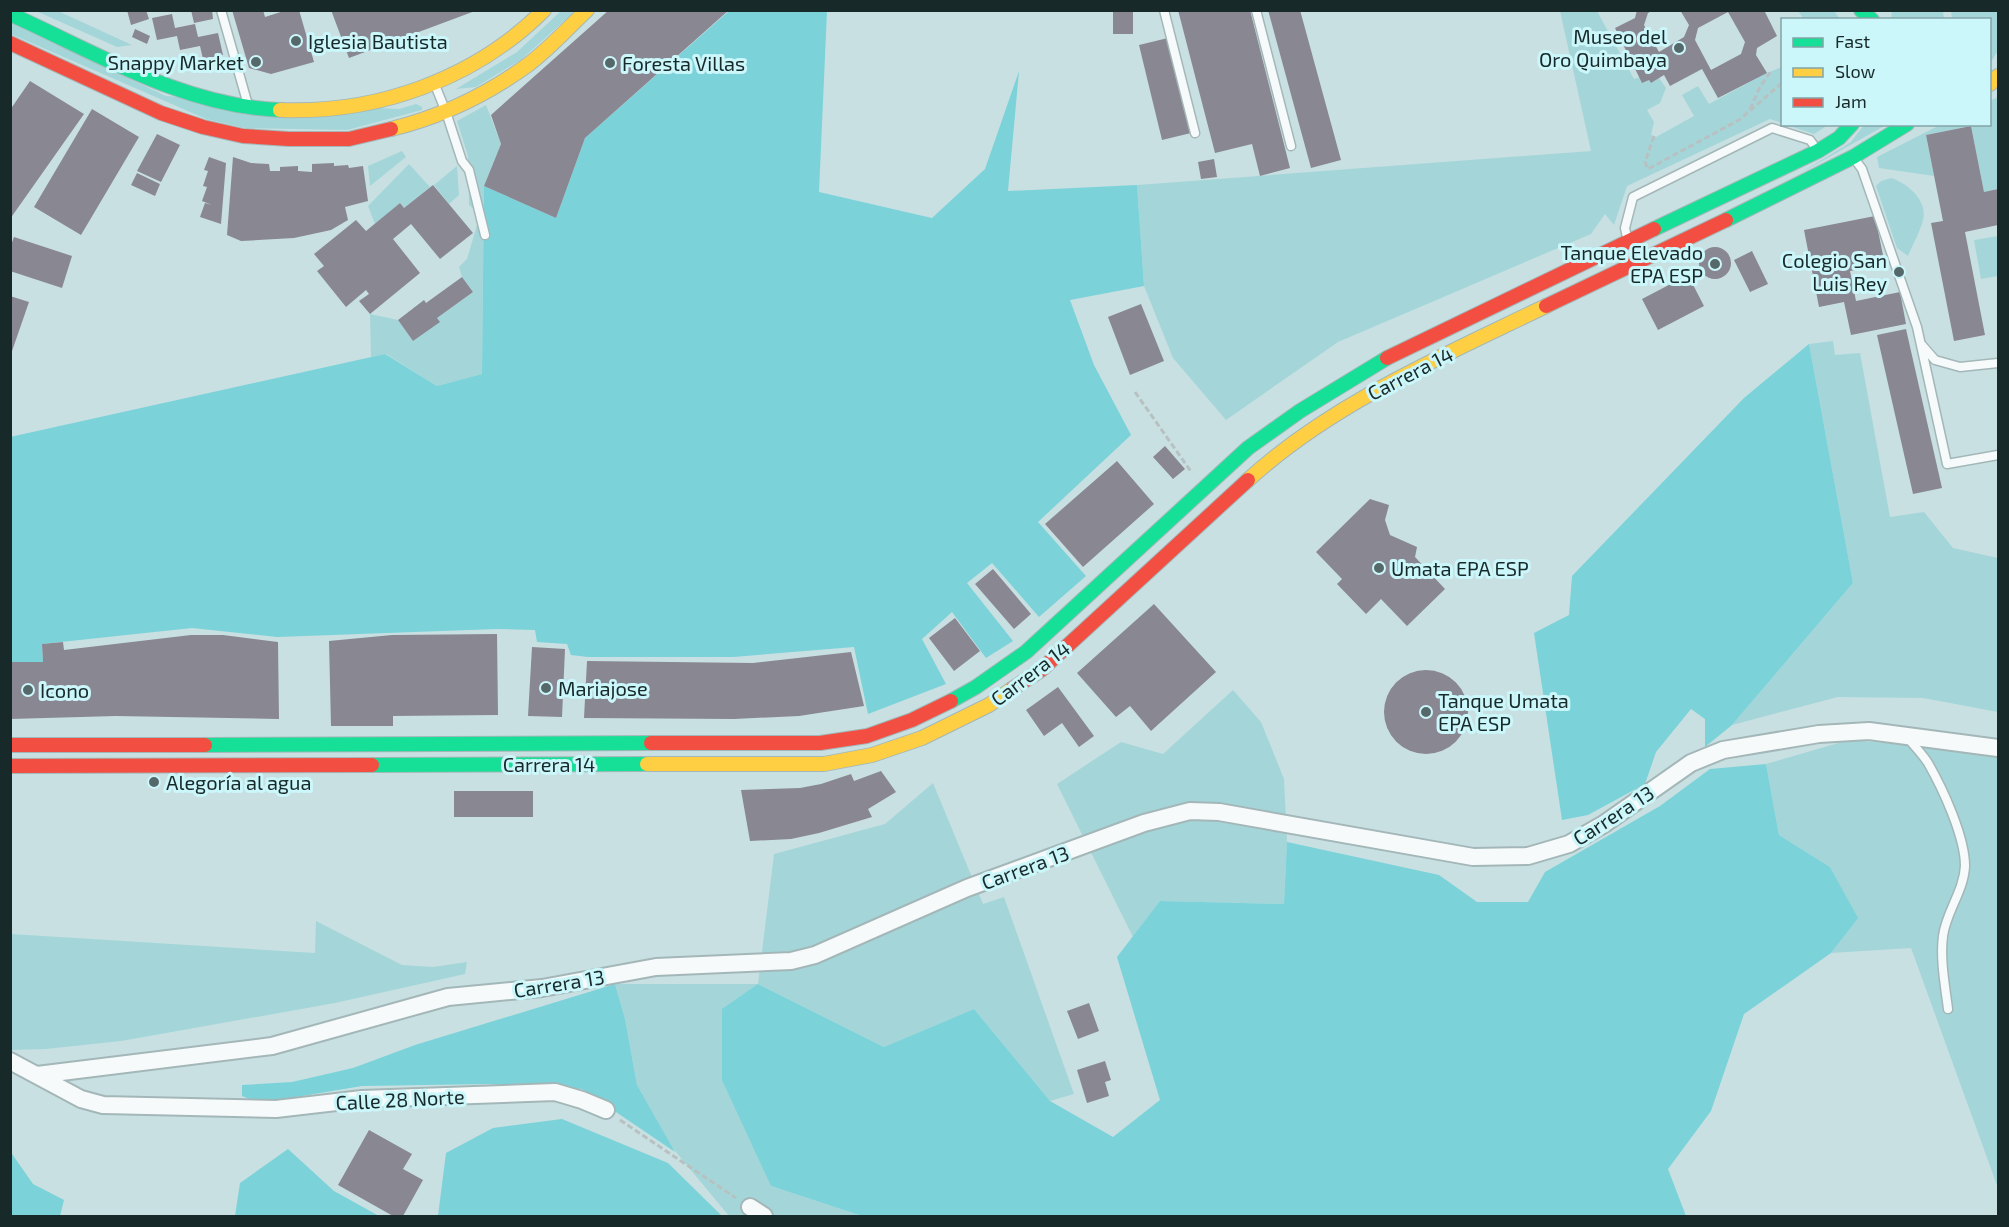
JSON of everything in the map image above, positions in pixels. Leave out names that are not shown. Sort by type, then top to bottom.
[{"type":"main road","points":[[10,14],[170,89],[210,101],[249,108],[294,111],[345,110],[400,97],[434,85],[476,63],[512,39],[544,10]]},
{"type":"main road","points":[[10,43],[161,113],[203,127],[243,136],[349,139],[408,126],[446,112],[491,88],[530,63],[587,10]]},
{"type":"main road","name":"Carrera 14","points":[[10,745],[820,743],[867,736],[912,720],[947,704],[1026,652],[1248,448],[1300,411],[1380,361],[1629,244],[1818,151],[1839,138],[1850,126]]},
{"type":"main road","name":"Carrera 14","points":[[10,766],[824,764],[872,756],[922,738],[959,721],[989,705],[1041,670],[1261,468],[1347,407],[1391,381],[1853,157],[1905,126]]},
{"type":"street","name":"Carrera 13","points":[[36,1075],[272,1046],[448,997],[542,988],[656,967],[791,960],[814,955],[968,888],[1144,823],[1190,811],[1219,812],[1473,857],[1528,856],[1569,844],[1604,824],[1691,763],[1723,750],[1819,734],[1869,731],[1998,748]]},
{"type":"street","name":"Calle 28 Norte","points":[[10,1062],[81,1099],[104,1104],[276,1109],[362,1099],[555,1092],[606,1110]]},
{"type":"lane","points":[[221,10],[249,108]]},
{"type":"lane","points":[[1164,10],[1195,133]]},
{"type":"lane","points":[[1256,10],[1291,146]]},
{"type":"lane","points":[[434,85],[446,112],[462,161],[469,170],[485,235]]},
{"type":"lane","points":[[1629,244],[1625,228],[1633,197],[1772,128],[1810,140],[1818,151]]},
{"type":"lane","points":[[1853,157],[1862,168],[1917,327],[1947,464],[1998,455]]},
{"type":"lane","points":[[1920,344],[1935,360],[1960,367],[1998,363]]},
{"type":"lane","points":[[1906,736],[1927,762],[1949,805],[1960,837],[1965,866],[1943,935],[1948,1009]]},
{"type":"path","points":[[1749,112],[1760,87],[1771,71]]},
{"type":"path","points":[[1654,136],[1645,162],[1648,169],[1739,120],[1781,84]]},
{"type":"path","points":[[1135,392],[1203,489]]},
{"type":"path","points":[[606,1110],[759,1213]]},
{"type":"shaded area","points":[[1892,10],[1943,11],[1944,18],[1891,18]]},
{"type":"shaded area","points":[[36,11],[58,11],[132,45],[117,47]]},
{"type":"shaded area","points":[[561,11],[575,11],[522,59],[476,87],[456,89],[517,52]]},
{"type":"shaded area","points":[[729,11],[827,11],[819,192],[932,218],[985,169],[1019,71],[1008,191],[1137,185],[1144,286],[1070,300],[1094,365],[1131,435],[1038,522],[1086,576],[1039,617],[992,563],[967,583],[1013,641],[986,658],[952,612],[922,639],[946,684],[868,714],[854,647],[733,657],[588,657],[571,655],[567,644],[537,642],[535,630],[497,629],[277,637],[192,628],[42,644],[43,662],[11,662],[10,437],[385,354],[437,386],[482,374],[484,186],[556,218],[585,138]]},
{"type":"shaded area","points":[[1560,11],[1597,11],[1634,79],[1640,77],[1651,83],[1659,78],[1666,88],[1660,103],[1647,110],[1654,122],[1651,135],[1656,137],[1694,116],[1682,95],[1698,86],[1709,104],[1781,67],[1781,123],[1770,119],[1627,186],[1614,225],[1605,214],[1591,234],[1338,342],[1226,420],[1173,358],[1144,286],[1137,185],[1591,151]]},
{"type":"shaded area","points":[[1798,11],[1834,11],[1839,18],[1803,18]]},
{"type":"shaded area","points":[[1951,11],[1998,11],[1998,51],[1991,62],[1991,18],[1952,18]]},
{"type":"shaded area","points":[[11,23],[166,96],[399,109],[416,104],[422,107],[422,110],[347,130],[245,128],[206,119],[11,34]]},
{"type":"shaded area","points":[[1998,97],[1998,189],[1984,192],[1971,126],[1991,126],[1991,100]]},
{"type":"shaded area","points":[[486,105],[501,144],[484,186],[482,374],[437,386],[386,354],[371,357],[370,314],[398,320],[413,341],[439,322],[437,318],[473,292],[462,277],[459,267],[467,259],[480,215],[469,205],[468,156],[457,121]]},
{"type":"shaded area","points":[[1790,126],[1826,126],[1814,134]]},
{"type":"shaded area","points":[[1863,126],[1884,126],[1797,175],[1851,142]]},
{"type":"shaded area","points":[[1938,126],[1971,126],[1926,135],[1934,176],[1879,168],[1877,157]]},
{"type":"shaded area","points":[[402,151],[406,157],[370,186],[368,166]]},
{"type":"shaded area","points":[[409,164],[430,187],[404,208],[400,203],[375,224],[368,206]]},
{"type":"shaded area","points":[[457,166],[459,195],[449,204],[434,185]]},
{"type":"shaded area","points":[[1891,178],[1915,193],[1924,213],[1908,256],[1897,248],[1876,186],[1881,181]]},
{"type":"shaded area","points":[[1998,236],[1998,276],[1981,279],[1974,240]]},
{"type":"shaded area","points":[[1833,341],[1835,355],[1860,353],[1890,517],[1924,512],[1953,548],[1998,558],[1998,712],[1923,698],[1838,697],[1732,725],[1853,583],[1809,344]]},
{"type":"shaded area","points":[[1809,344],[1853,583],[1732,725],[1705,747],[1705,719],[1691,709],[1656,752],[1645,784],[1588,815],[1562,820],[1534,633],[1569,615],[1572,576],[1744,398]]},
{"type":"shaded area","points":[[1233,690],[1261,722],[1284,779],[1287,842],[1284,904],[1160,901],[1133,937],[1057,784],[1121,742],[1163,754]]},
{"type":"shaded area","points":[[1849,740],[1998,755],[1998,1188],[1911,948],[1831,953],[1857,918],[1830,867],[1779,835],[1766,764]]},
{"type":"shaded area","points":[[1766,764],[1779,835],[1830,867],[1858,918],[1831,953],[1744,1014],[1711,1111],[1668,1169],[1686,1216],[862,1216],[771,1186],[722,1080],[722,1009],[758,984],[884,1047],[974,1009],[1050,1101],[1113,1137],[1160,1100],[1117,957],[1160,901],[1284,904],[1287,842],[1439,875],[1477,902],[1528,902],[1545,872],[1660,806],[1710,769]]},
{"type":"shaded area","points":[[933,783],[983,904],[1004,897],[1074,1094],[1050,1101],[974,1009],[884,1047],[758,984],[774,854],[885,824]]},
{"type":"shaded area","points":[[316,921],[402,965],[433,967],[467,962],[465,974],[335,1003],[121,1041],[46,1049],[11,1050],[11,934],[315,953]]},
{"type":"shaded area","points":[[615,984],[758,984],[771,1186],[862,1216],[729,1216],[671,1146],[637,1085],[625,1019]]},
{"type":"shaded area","points":[[615,984],[625,1019],[637,1085],[675,1152],[582,1089],[488,1084],[362,1086],[260,1103],[242,1096],[242,1085],[292,1082],[353,1068],[415,1045]]},
{"type":"shaded area","points":[[562,1119],[668,1163],[722,1216],[438,1216],[446,1153],[493,1128]]},
{"type":"shaded area","points":[[288,1149],[334,1191],[379,1216],[235,1216],[240,1183]]},
{"type":"shaded area","points":[[10,1151],[33,1184],[64,1200],[60,1216],[11,1216]]},
{"type":"building","points":[[127,10],[146,10],[149,19],[131,25]]},
{"type":"building","points":[[191,10],[212,10],[213,19],[194,23]]},
{"type":"building","points":[[232,10],[263,10],[265,17],[287,10],[299,10],[314,62],[271,74],[249,68]]},
{"type":"building","points":[[331,10],[475,10],[475,11],[349,58]]},
{"type":"building","name":"Foresta Villas","points":[[609,10],[729,10],[585,138],[556,218],[484,186],[501,144],[491,115]]},
{"type":"building","points":[[1113,10],[1133,10],[1133,34],[1113,34]]},
{"type":"building","points":[[1178,10],[1250,10],[1290,168],[1260,176],[1252,144],[1215,153]]},
{"type":"building","points":[[1268,10],[1300,10],[1341,160],[1311,168]]},
{"type":"building","points":[[1637,10],[1654,10],[1648,13],[1644,25],[1659,52],[1684,37],[1689,25],[1680,10],[1764,10],[1777,36],[1757,48],[1756,55],[1767,73],[1718,98],[1702,69],[1670,86],[1664,75],[1651,83],[1649,80],[1642,83],[1615,28],[1635,18]],"holes":[[[1728,12],[1745,42],[1741,54],[1711,70],[1695,40],[1698,28]]]},
{"type":"building","points":[[172,14],[175,28],[195,24],[198,37],[218,33],[223,55],[203,59],[200,46],[180,50],[177,36],[157,40],[152,18]]},
{"type":"building","points":[[135,29],[150,36],[147,44],[132,37]]},
{"type":"building","points":[[1168,38],[1191,133],[1162,140],[1139,45]]},
{"type":"building","points":[[30,81],[84,114],[10,219],[10,110]]},
{"type":"building","points":[[92,109],[139,137],[81,235],[34,207]]},
{"type":"building","points":[[1971,126],[1984,192],[1998,189],[1998,225],[1965,232],[1985,335],[1954,341],[1931,223],[1943,221],[1926,135]]},
{"type":"building","points":[[157,134],[180,145],[161,182],[137,171]]},
{"type":"building","points":[[209,157],[226,163],[221,224],[200,217],[205,203],[212,205],[202,201],[207,187],[203,186],[208,171],[204,170]]},
{"type":"building","points":[[233,157],[251,163],[269,164],[270,171],[280,171],[280,167],[298,166],[298,171],[312,172],[312,164],[334,163],[334,166],[348,165],[349,168],[363,166],[368,201],[345,207],[348,220],[331,230],[294,238],[241,241],[227,235]]},
{"type":"building","points":[[1214,159],[1217,177],[1201,179],[1198,162]]},
{"type":"building","points":[[137,173],[160,184],[155,196],[131,185]]},
{"type":"building","points":[[433,185],[473,233],[440,259],[411,224],[393,239],[420,273],[370,314],[359,301],[369,294],[366,290],[346,307],[317,271],[324,266],[314,254],[356,220],[366,231],[400,203],[404,208]]},
{"type":"building","points":[[1875,216],[1885,265],[1850,271],[1856,301],[1900,292],[1906,324],[1851,335],[1844,302],[1819,307],[1804,230]]},
{"type":"building","points":[[14,237],[72,256],[62,288],[10,271],[10,248]]},
{"type":"building","name":"Tanque Elevado EPA ESP","points":[[1715,247],[1726,252],[1731,263],[1726,274],[1715,279],[1704,274],[1699,263],[1704,252]]},
{"type":"building","points":[[1752,251],[1768,284],[1750,292],[1734,260]]},
{"type":"building","points":[[1688,275],[1704,306],[1658,330],[1642,299]]},
{"type":"building","points":[[462,277],[473,292],[437,318],[440,322],[413,341],[398,320],[424,300],[426,303]]},
{"type":"building","points":[[10,296],[29,302],[11,354],[10,354]]},
{"type":"building","points":[[1141,304],[1164,361],[1130,375],[1108,317]]},
{"type":"building","points":[[1906,329],[1942,488],[1913,494],[1877,335]]},
{"type":"building","points":[[1165,446],[1185,469],[1173,479],[1153,457]]},
{"type":"building","points":[[1117,461],[1154,504],[1083,567],[1045,524]]},
{"type":"building","name":"Umata EPA ESP","points":[[1370,499],[1389,505],[1385,520],[1390,535],[1417,547],[1415,557],[1445,589],[1407,626],[1381,599],[1366,614],[1337,584],[1342,579],[1316,552]]},
{"type":"building","points":[[993,569],[1031,614],[1014,629],[975,584]]},
{"type":"building","points":[[1154,604],[1216,672],[1151,731],[1130,706],[1116,717],[1077,673]]},
{"type":"building","points":[[955,618],[980,651],[954,671],[929,638]]},
{"type":"building","points":[[497,634],[498,715],[393,716],[393,726],[331,726],[329,641],[392,635]]},
{"type":"building","points":[[191,635],[223,635],[278,642],[279,719],[116,716],[10,719],[10,662],[43,662],[42,644],[63,642],[64,650]]},
{"type":"building","name":"Mariajose","points":[[532,647],[565,649],[562,717],[528,716]]},
{"type":"building","points":[[851,652],[864,706],[799,716],[734,719],[584,718],[587,661],[753,663]]},
{"type":"building","name":"Tanque Umata EPA ESP","points":[[1426,670],[1449,677],[1461,689],[1468,712],[1461,735],[1449,747],[1426,754],[1403,747],[1391,735],[1384,712],[1391,689],[1403,677]]},
{"type":"building","points":[[1058,687],[1094,736],[1079,747],[1062,723],[1044,736],[1026,710]]},
{"type":"building","points":[[881,771],[896,792],[868,809],[872,817],[791,839],[750,841],[741,790],[800,788],[851,774],[854,781]]},
{"type":"building","points":[[454,791],[533,791],[533,817],[454,817]]},
{"type":"building","points":[[1089,1003],[1099,1031],[1078,1039],[1067,1011]]},
{"type":"building","points":[[1105,1061],[1111,1080],[1105,1082],[1109,1096],[1087,1103],[1077,1070]]},
{"type":"building","points":[[369,1130],[412,1154],[403,1169],[423,1180],[403,1216],[393,1216],[338,1185]]},
{"type":"traffic: fast","points":[[1861,10],[1870,18]]},
{"type":"traffic: fast","points":[[10,14],[174,88],[209,99],[280,110]]},
{"type":"traffic: fast","points":[[1654,229],[1818,151],[1839,138],[1850,126]]},
{"type":"traffic: fast","points":[[1726,220],[1853,157],[1904,126]]},
{"type":"traffic: fast","points":[[951,701],[976,687],[1026,652],[1248,448],[1300,411],[1387,358]]},
{"type":"traffic: fast","points":[[205,745],[651,743]]},
{"type":"traffic: fast","points":[[372,765],[647,764]]},
{"type":"traffic: slow","points":[[280,110],[316,110],[352,106],[422,87],[456,73],[487,55],[517,34],[544,10]]},
{"type":"traffic: slow","points":[[391,129],[445,111],[497,85],[537,58],[587,10]]},
{"type":"traffic: slow","points":[[1991,83],[1998,76]]},
{"type":"traffic: slow","points":[[1248,480],[1281,452],[1353,404],[1429,362],[1546,306]]},
{"type":"traffic: slow","points":[[647,764],[824,764],[872,755],[922,738],[989,705],[1012,689]]},
{"type":"traffic: jam","points":[[10,43],[161,113],[203,127],[243,136],[289,139],[349,139],[391,129]]},
{"type":"traffic: jam","points":[[1546,306],[1726,220]]},
{"type":"traffic: jam","points":[[1387,358],[1654,229]]},
{"type":"traffic: jam","points":[[1012,689],[1041,670],[1248,480]]},
{"type":"traffic: jam","points":[[651,743],[820,743],[867,736],[912,720],[951,701]]},
{"type":"traffic: jam","points":[[10,745],[205,745]]},
{"type":"traffic: jam","points":[[10,766],[372,765]]},
{"type":"place","name":"Iglesia Bautista","points":[[296,41]]},
{"type":"place","name":"Museo del Oro Quimbaya","points":[[1679,48]]},
{"type":"place","name":"Snappy Market","points":[[256,62]]},
{"type":"place","name":"Foresta Villas","points":[[610,63]]},
{"type":"place","name":"Tanque Elevado EPA ESP","points":[[1715,264]]},
{"type":"place","name":"Colegio San Luis Rey","points":[[1899,272]]},
{"type":"place","name":"Umata EPA ESP","points":[[1379,568]]},
{"type":"place","name":"Mariajose","points":[[546,688]]},
{"type":"place","name":"Icono","points":[[28,690]]},
{"type":"place","name":"Tanque Umata EPA ESP","points":[[1426,712]]},
{"type":"place","name":"Alegoría al agua","points":[[154,782]]}]
